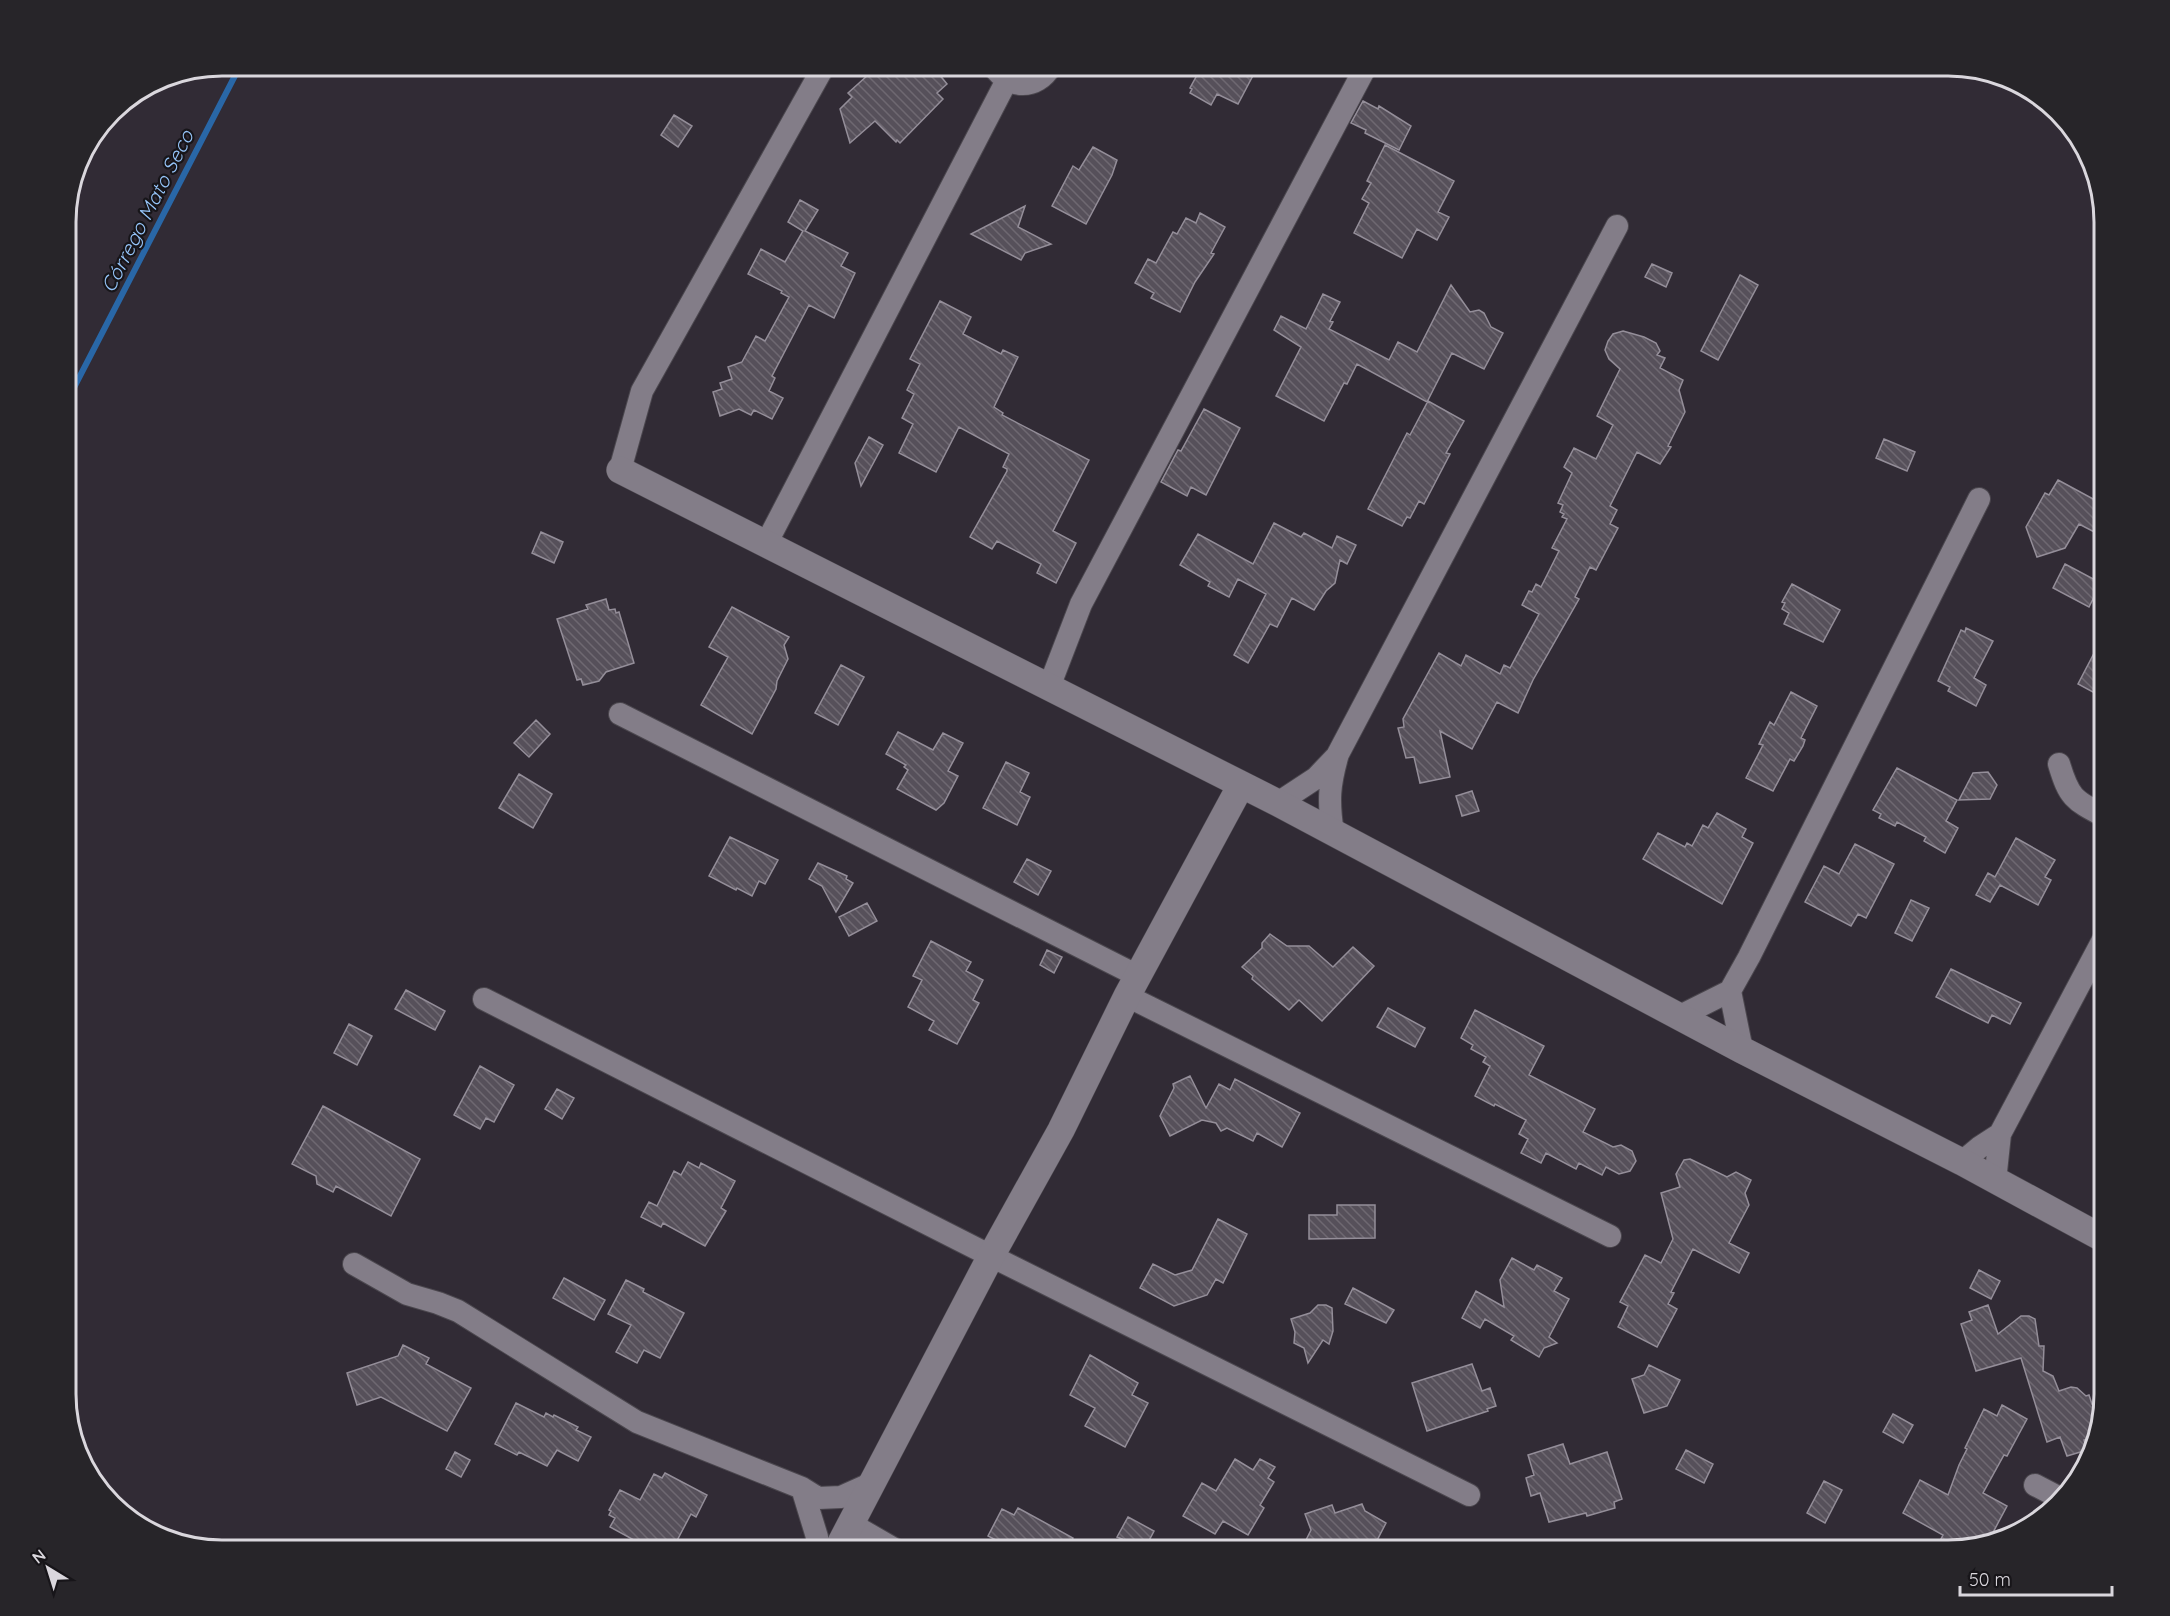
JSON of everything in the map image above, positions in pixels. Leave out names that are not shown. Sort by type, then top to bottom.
[{"type":"street","points":[[818,76],[642,391],[620,470],[1278,803],[1742,1050],[1962,1162],[2094,1234]]},
{"type":"street","points":[[766,544],[999,76]]},
{"type":"street","points":[[1004,76],[1016,84],[1036,81],[1044,76]]},
{"type":"street","points":[[1049,687],[1081,604],[1361,76]]},
{"type":"street","points":[[1333,833],[1329,805],[1330,782],[1338,754],[1617,226]]},
{"type":"street","points":[[1680,1016],[1730,991],[1755,946],[1979,500]]},
{"type":"street","points":[[620,714],[1610,1236]]},
{"type":"street","points":[[1278,803],[1316,778],[1338,754]]},
{"type":"street","points":[[2059,764],[2066,788],[2087,808],[2094,811]]},
{"type":"street","points":[[842,1540],[991,1256],[1061,1130],[1133,986],[1241,785]]},
{"type":"street","points":[[1995,1181],[2000,1134],[2094,957]]},
{"type":"street","points":[[1730,991],[1742,1050]]},
{"type":"street","points":[[484,999],[1469,1495]]},
{"type":"street","points":[[1962,1162],[2000,1134]]},
{"type":"street","points":[[354,1264],[406,1294],[458,1311],[637,1422],[802,1488],[818,1498],[841,1497],[870,1484]]},
{"type":"street","points":[[2035,1485],[2053,1494]]},
{"type":"street","points":[[802,1488],[817,1540]]},
{"type":"street","points":[[850,1524],[878,1540]]},
{"type":"building","points":[[867,76],[941,76],[947,84],[937,93],[943,99],[900,143],[897,140],[896,142],[875,121],[850,143],[840,109],[852,97],[848,93]]},
{"type":"building","points":[[1197,76],[1253,76],[1238,104],[1217,94],[1211,105],[1190,93],[1192,89],[1190,88]]},
{"type":"building","points":[[1363,101],[1378,109],[1379,106],[1411,126],[1399,150],[1365,133],[1366,130],[1351,123]]},
{"type":"building","points":[[674,115],[692,126],[678,147],[661,135]]},
{"type":"building","points":[[1385,145],[1454,181],[1438,212],[1449,217],[1437,240],[1417,229],[1402,258],[1354,233],[1369,203],[1362,199],[1371,183],[1367,181]]},
{"type":"building","points":[[1093,147],[1117,160],[1112,175],[1086,224],[1052,206],[1073,166],[1079,170]]},
{"type":"building","points":[[800,200],[818,210],[805,231],[848,253],[841,266],[855,273],[834,318],[809,305],[772,376],[775,378],[769,391],[783,398],[772,419],[754,410],[751,415],[739,409],[720,416],[713,392],[722,389],[720,383],[732,379],[728,367],[742,362],[756,336],[765,341],[789,297],[781,293],[782,291],[748,274],[761,249],[785,262],[803,231],[788,222]]},
{"type":"building","points":[[1025,206],[1018,227],[1051,244],[1025,253],[1021,260],[971,234]]},
{"type":"building","points":[[1200,213],[1225,227],[1211,253],[1214,254],[1195,282],[1180,312],[1151,298],[1154,293],[1135,283],[1148,259],[1156,263],[1173,232],[1177,234],[1186,218],[1196,223]]},
{"type":"building","points":[[1652,264],[1672,273],[1666,287],[1645,277]]},
{"type":"building","points":[[1740,275],[1758,285],[1718,360],[1701,351]]},
{"type":"building","points":[[1451,285],[1470,312],[1479,310],[1484,313],[1491,327],[1503,333],[1484,369],[1452,353],[1427,402],[1357,364],[1324,421],[1276,396],[1301,347],[1274,330],[1281,316],[1306,329],[1323,294],[1340,302],[1330,321],[1333,322],[1329,329],[1389,360],[1398,342],[1417,352]]},
{"type":"building","points":[[940,301],[971,317],[963,334],[1001,354],[1003,350],[1018,357],[994,407],[1003,413],[1002,415],[1089,460],[1053,531],[1076,543],[1056,583],[1037,573],[1041,564],[997,541],[992,549],[970,537],[1007,471],[1003,467],[1009,454],[959,427],[936,472],[899,453],[913,424],[902,418],[914,394],[907,390],[920,364],[910,359]]},
{"type":"building","points":[[1623,331],[1656,343],[1660,351],[1657,355],[1665,358],[1660,368],[1683,380],[1679,390],[1685,412],[1668,446],[1671,447],[1660,464],[1637,452],[1610,506],[1617,510],[1610,524],[1618,528],[1596,570],[1590,567],[1575,597],[1579,599],[1533,680],[1518,713],[1497,702],[1472,749],[1440,731],[1450,777],[1420,783],[1414,757],[1406,758],[1398,728],[1404,727],[1403,719],[1439,653],[1461,666],[1466,655],[1500,674],[1504,665],[1510,668],[1539,614],[1522,605],[1529,591],[1532,592],[1536,584],[1541,587],[1559,551],[1552,548],[1567,519],[1562,517],[1564,514],[1560,512],[1563,505],[1558,503],[1572,473],[1564,467],[1574,448],[1596,459],[1613,425],[1597,416],[1620,369],[1609,359],[1605,350],[1613,334]]},
{"type":"building","points":[[1428,401],[1464,421],[1446,453],[1450,454],[1424,504],[1419,501],[1410,518],[1407,517],[1402,526],[1368,509],[1407,433],[1410,435]]},
{"type":"building","points":[[1204,409],[1240,428],[1206,495],[1191,487],[1187,496],[1161,482]]},
{"type":"building","points":[[869,437],[883,445],[861,486],[855,463]]},
{"type":"building","points":[[1884,439],[1915,452],[1907,471],[1876,458]]},
{"type":"building","points":[[2058,480],[2094,499],[2094,532],[2079,524],[2065,548],[2037,557],[2026,527],[2045,493],[2049,495]]},
{"type":"building","points":[[1274,523],[1301,537],[1304,533],[1332,548],[1337,536],[1356,545],[1347,564],[1340,560],[1335,583],[1326,591],[1314,610],[1292,598],[1277,627],[1270,624],[1248,663],[1234,655],[1266,594],[1238,579],[1229,597],[1208,586],[1210,582],[1180,565],[1198,534],[1253,564]]},
{"type":"building","points":[[541,532],[563,542],[554,563],[532,553]]},
{"type":"building","points":[[2065,564],[2094,579],[2094,597],[2089,607],[2053,588]]},
{"type":"building","points":[[1792,584],[1840,610],[1823,642],[1784,624],[1789,613],[1782,609],[1785,603],[1782,602]]},
{"type":"building","points":[[606,599],[609,610],[615,609],[616,613],[619,612],[634,663],[606,672],[599,681],[583,685],[581,679],[577,680],[557,619],[588,609],[586,605]]},
{"type":"building","points":[[732,607],[789,637],[784,645],[788,659],[777,681],[776,689],[752,734],[701,705],[728,657],[709,647]]},
{"type":"building","points":[[1966,628],[1993,641],[1974,678],[1986,685],[1976,706],[1948,691],[1950,687],[1938,681],[1961,630],[1965,632]]},
{"type":"building","points":[[2094,653],[2094,693],[2078,684]]},
{"type":"building","points":[[841,665],[864,677],[838,725],[815,713]]},
{"type":"building","points":[[1791,692],[1817,706],[1801,738],[1805,740],[1803,746],[1794,761],[1790,759],[1773,791],[1746,778],[1763,745],[1759,744],[1770,722],[1774,725]]},
{"type":"building","points":[[536,720],[550,734],[529,757],[514,743]]},
{"type":"building","points":[[898,732],[933,750],[943,733],[963,743],[948,771],[958,776],[944,803],[936,810],[897,789],[908,770],[904,767],[906,765],[886,754]]},
{"type":"building","points":[[1006,762],[1029,773],[1020,792],[1030,797],[1017,825],[983,808]]},
{"type":"building","points":[[1897,768],[1957,800],[1946,821],[1958,828],[1945,853],[1924,841],[1926,837],[1897,822],[1895,826],[1879,818],[1881,814],[1873,810]]},
{"type":"building","points":[[1988,772],[1997,785],[1990,799],[1959,800],[1973,773]]},
{"type":"building","points":[[519,774],[552,794],[533,828],[499,808]]},
{"type":"building","points":[[1472,791],[1479,811],[1462,816],[1456,796]]},
{"type":"building","points":[[1717,813],[1746,829],[1742,837],[1753,843],[1722,904],[1643,859],[1658,833],[1685,847],[1687,843],[1692,846],[1703,825],[1708,828]]},
{"type":"building","points":[[730,837],[778,860],[765,884],[759,881],[752,896],[709,876]]},
{"type":"building","points":[[2016,838],[2055,860],[2045,877],[2051,880],[2038,905],[2000,885],[1990,902],[1976,895],[1988,873],[1995,877]]},
{"type":"building","points":[[1855,844],[1894,864],[1866,918],[1858,914],[1851,926],[1805,902],[1824,866],[1839,874]]},
{"type":"building","points":[[1027,859],[1051,871],[1038,895],[1014,882]]},
{"type":"building","points":[[818,863],[847,876],[846,879],[853,883],[836,912],[822,886],[809,879]]},
{"type":"building","points":[[1911,900],[1929,908],[1912,941],[1895,933]]},
{"type":"building","points":[[867,903],[877,921],[849,936],[839,917]]},
{"type":"building","points":[[1270,934],[1287,946],[1309,946],[1333,967],[1353,947],[1374,966],[1322,1021],[1299,1000],[1289,1010],[1252,979],[1253,976],[1242,967],[1262,948],[1262,943]]},
{"type":"building","points":[[931,941],[971,962],[966,971],[983,980],[973,1000],[979,1003],[957,1044],[929,1030],[934,1021],[908,1007],[922,980],[913,976]]},
{"type":"building","points":[[1047,950],[1062,957],[1054,973],[1040,965]]},
{"type":"building","points":[[1951,969],[2021,1003],[2010,1024],[1992,1015],[1988,1023],[1936,997]]},
{"type":"building","points":[[406,990],[445,1011],[435,1030],[395,1009]]},
{"type":"building","points":[[1388,1008],[1425,1028],[1415,1047],[1377,1027]]},
{"type":"building","points":[[1475,1010],[1544,1046],[1529,1075],[1595,1109],[1583,1132],[1613,1147],[1621,1145],[1632,1151],[1636,1161],[1630,1171],[1619,1174],[1606,1167],[1602,1175],[1579,1163],[1576,1169],[1546,1153],[1541,1163],[1521,1153],[1528,1139],[1519,1134],[1526,1120],[1475,1096],[1490,1066],[1483,1062],[1486,1057],[1471,1049],[1473,1045],[1461,1038]]},
{"type":"building","points":[[349,1024],[372,1036],[357,1065],[334,1053]]},
{"type":"building","points":[[480,1066],[514,1085],[494,1122],[486,1118],[480,1129],[454,1115]]},
{"type":"building","points":[[1190,1076],[1206,1108],[1219,1084],[1230,1090],[1235,1079],[1300,1113],[1282,1147],[1257,1133],[1253,1141],[1227,1128],[1221,1131],[1216,1123],[1202,1120],[1170,1136],[1160,1116],[1174,1088],[1173,1084]]},
{"type":"building","points":[[557,1089],[574,1098],[562,1119],[545,1109]]},
{"type":"building","points":[[323,1106],[420,1159],[391,1216],[336,1186],[333,1192],[317,1184],[316,1176],[292,1164]]},
{"type":"building","points":[[1690,1159],[1727,1177],[1736,1172],[1751,1180],[1745,1193],[1749,1205],[1729,1243],[1749,1253],[1739,1273],[1693,1249],[1671,1292],[1674,1293],[1668,1304],[1677,1309],[1657,1347],[1618,1327],[1628,1306],[1620,1302],[1645,1255],[1661,1263],[1673,1239],[1661,1193],[1680,1187],[1676,1174],[1684,1160]]},
{"type":"building","points":[[688,1162],[699,1168],[701,1163],[735,1181],[721,1208],[726,1211],[705,1246],[663,1223],[661,1227],[641,1217],[649,1202],[657,1206],[674,1171],[681,1175]]},
{"type":"building","points":[[1337,1205],[1375,1205],[1375,1238],[1309,1239],[1309,1215],[1337,1215]]},
{"type":"building","points":[[1218,1219],[1247,1234],[1223,1283],[1216,1279],[1207,1295],[1174,1306],[1140,1288],[1153,1264],[1175,1275],[1192,1270]]},
{"type":"building","points":[[1512,1258],[1534,1270],[1537,1265],[1562,1278],[1554,1291],[1569,1299],[1549,1337],[1557,1343],[1544,1348],[1539,1357],[1511,1340],[1514,1336],[1485,1319],[1480,1328],[1462,1318],[1476,1291],[1504,1307],[1500,1280]]},
{"type":"building","points":[[1979,1270],[2000,1281],[1991,1299],[1970,1288]]},
{"type":"building","points":[[564,1278],[605,1300],[594,1320],[553,1298]]},
{"type":"building","points":[[626,1280],[644,1289],[643,1292],[684,1313],[660,1358],[644,1350],[637,1363],[616,1352],[631,1325],[608,1314]]},
{"type":"building","points":[[1353,1288],[1394,1310],[1386,1323],[1345,1304]]},
{"type":"building","points":[[1318,1305],[1332,1308],[1333,1331],[1329,1344],[1323,1340],[1308,1363],[1304,1348],[1294,1343],[1295,1332],[1291,1319],[1310,1313]]},
{"type":"building","points":[[1988,1305],[1998,1334],[2021,1316],[2035,1319],[2039,1346],[2044,1346],[2043,1371],[2053,1376],[2059,1391],[2071,1387],[2077,1388],[2086,1396],[2089,1395],[2093,1404],[2091,1422],[2081,1452],[2067,1456],[2060,1437],[2047,1442],[2021,1358],[1976,1371],[1961,1324],[1972,1320],[1969,1312]]},
{"type":"building","points":[[403,1345],[429,1358],[426,1364],[471,1388],[447,1431],[381,1397],[357,1405],[347,1373],[398,1356]]},
{"type":"building","points":[[1090,1355],[1138,1383],[1132,1395],[1148,1403],[1125,1447],[1085,1426],[1095,1408],[1070,1395]]},
{"type":"building","points":[[1472,1364],[1482,1391],[1490,1388],[1496,1406],[1487,1409],[1488,1411],[1427,1431],[1412,1383]]},
{"type":"building","points":[[1649,1365],[1680,1380],[1667,1406],[1644,1413],[1632,1379],[1644,1375]]},
{"type":"building","points":[[516,1403],[544,1417],[546,1413],[553,1417],[554,1415],[578,1427],[576,1430],[591,1437],[578,1461],[557,1450],[547,1466],[519,1452],[517,1455],[495,1444]]},
{"type":"building","points":[[2002,1405],[2027,1419],[1983,1493],[2007,1506],[1993,1532],[1976,1537],[1940,1540],[1943,1535],[1903,1513],[1920,1480],[1948,1495],[1967,1449],[1965,1448],[1984,1409],[1997,1416]]},
{"type":"building","points":[[1893,1414],[1913,1425],[1903,1443],[1883,1432]]},
{"type":"building","points":[[1563,1444],[1570,1464],[1607,1452],[1622,1499],[1614,1502],[1615,1508],[1587,1516],[1586,1513],[1549,1522],[1540,1493],[1531,1496],[1526,1478],[1534,1475],[1528,1455]]},
{"type":"building","points":[[1686,1450],[1713,1464],[1704,1483],[1676,1469]]},
{"type":"building","points":[[455,1452],[470,1460],[461,1477],[446,1469]]},
{"type":"building","points":[[1235,1459],[1253,1470],[1260,1459],[1275,1467],[1268,1478],[1274,1482],[1260,1505],[1264,1508],[1248,1535],[1223,1521],[1215,1534],[1183,1516],[1202,1483],[1216,1491]]},
{"type":"building","points":[[665,1473],[707,1495],[696,1517],[691,1514],[677,1540],[634,1540],[610,1527],[615,1518],[609,1515],[611,1511],[609,1510],[620,1490],[640,1500],[654,1474],[662,1478]]},
{"type":"building","points":[[1824,1481],[1842,1490],[1825,1523],[1807,1513]]},
{"type":"building","points":[[1362,1504],[1365,1511],[1386,1523],[1377,1540],[1306,1540],[1311,1530],[1305,1514],[1332,1505],[1335,1513]]},
{"type":"building","points":[[1018,1508],[1073,1538],[1072,1540],[996,1540],[988,1536],[1002,1509],[1014,1515]]},
{"type":"building","points":[[1128,1517],[1154,1531],[1149,1540],[1121,1540],[1117,1537]]},
{"type":"waterway","name":"Córrego Mato Seco","points":[[77,382],[235,76]]}]
